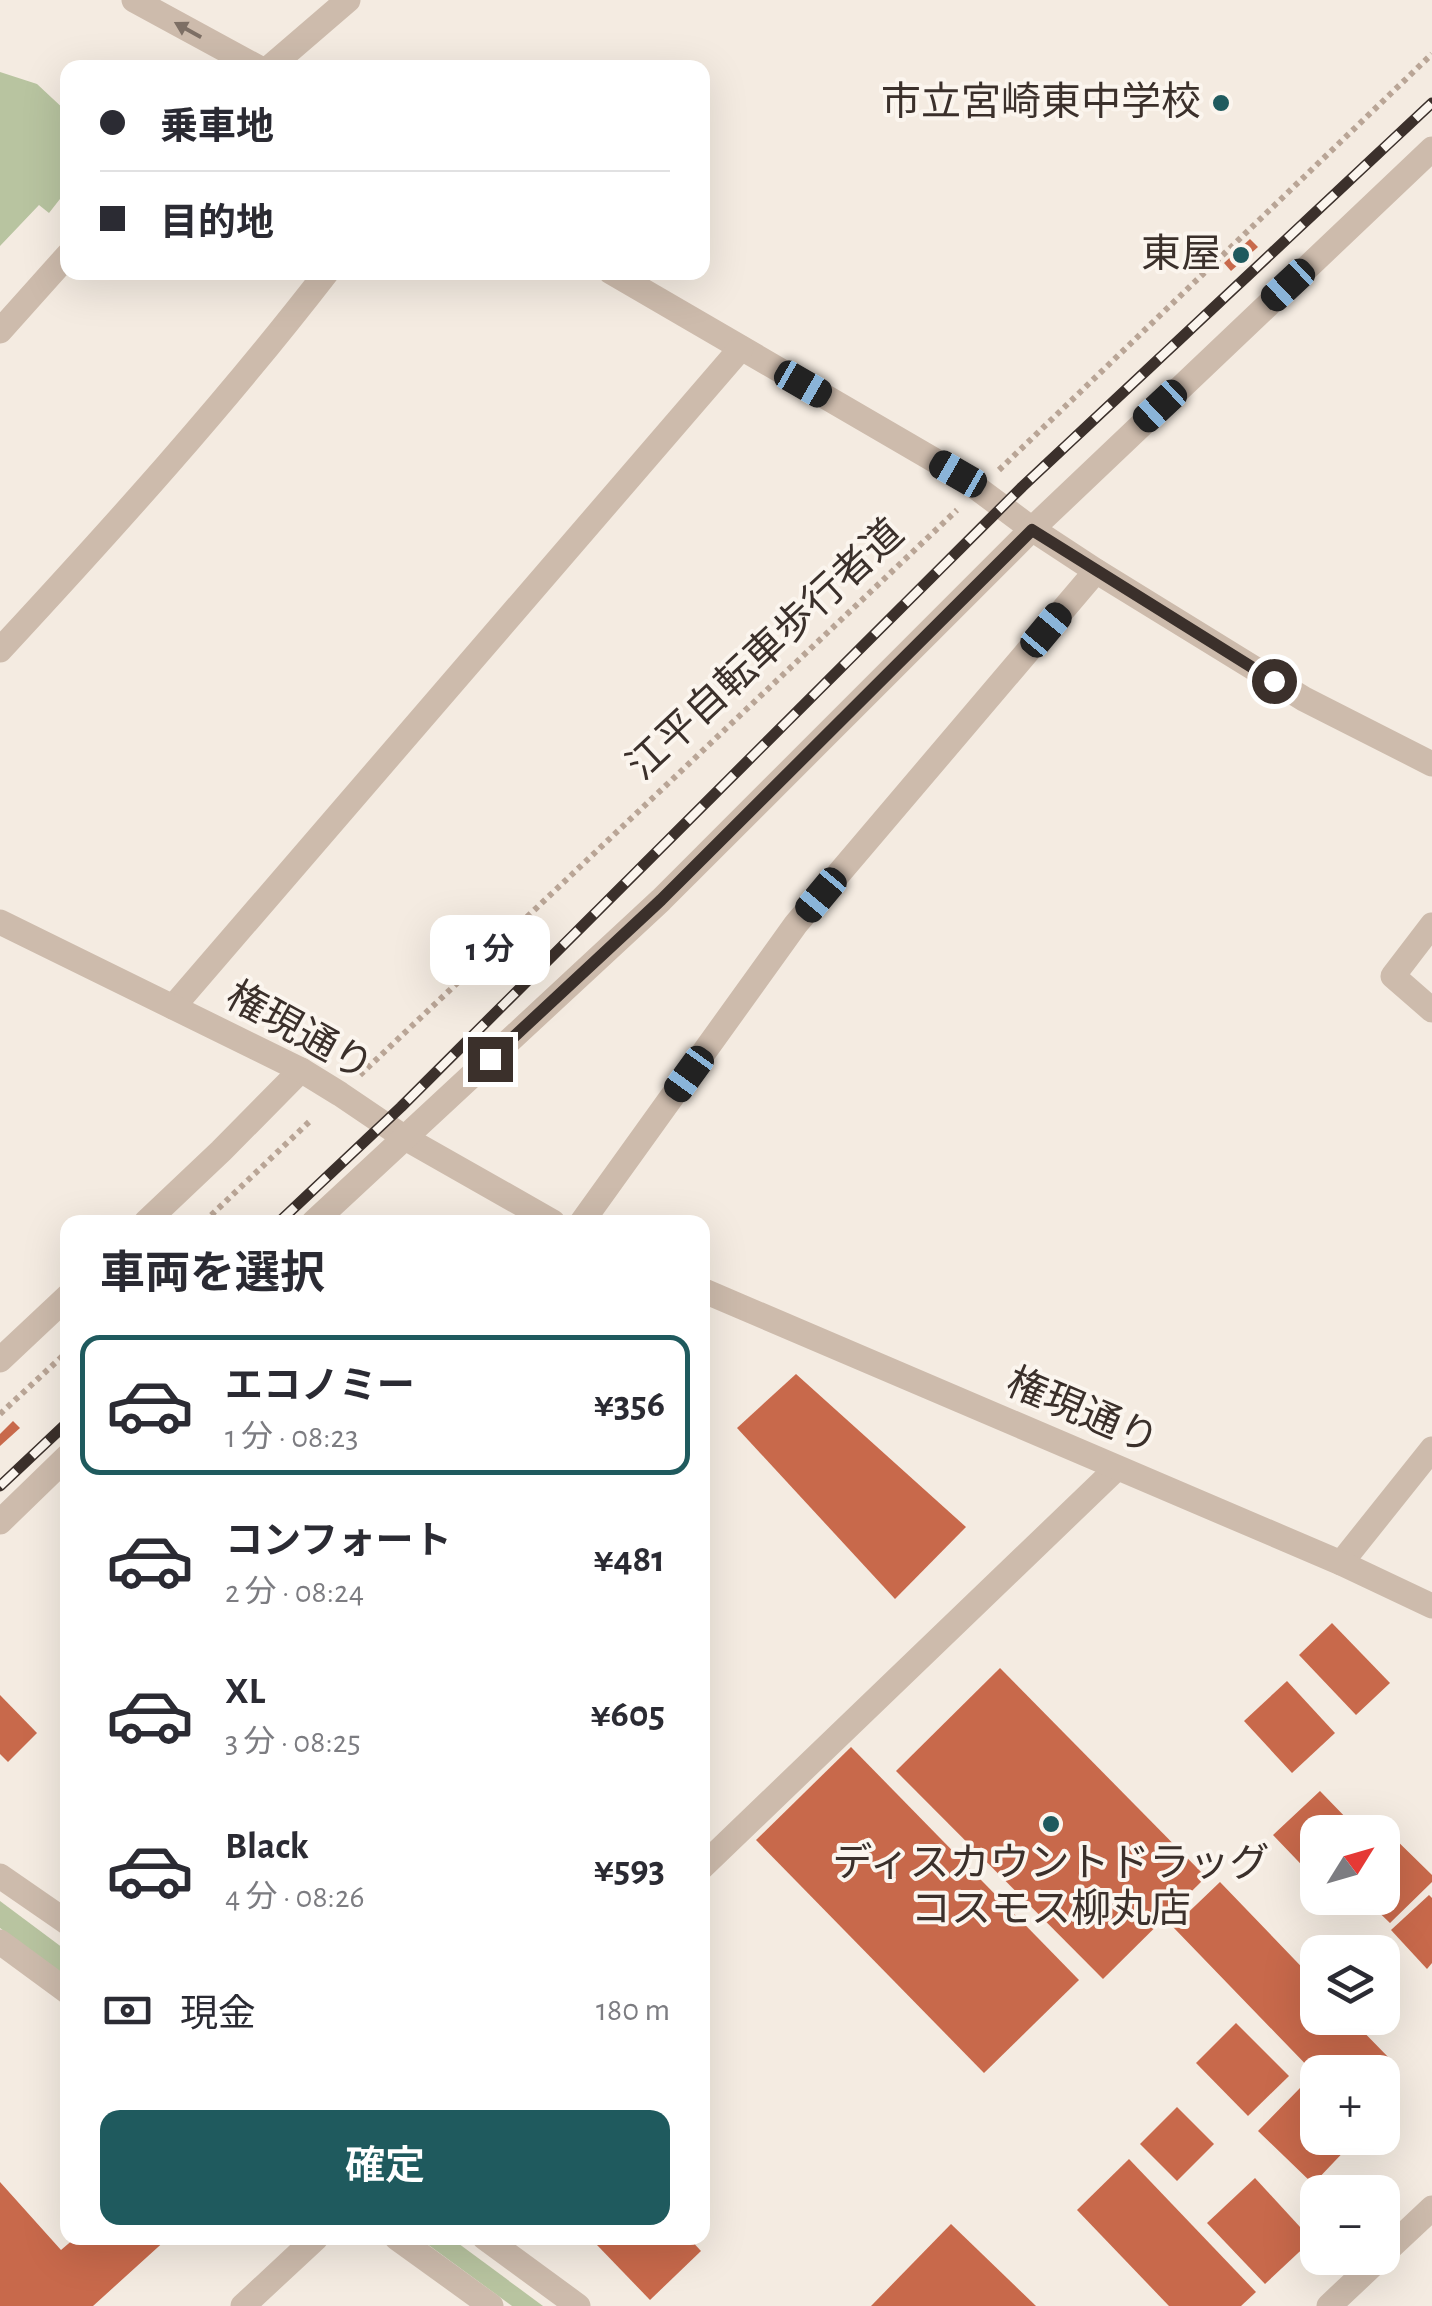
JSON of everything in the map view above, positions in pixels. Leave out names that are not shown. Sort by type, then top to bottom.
[{"type":"street","points":[[134,0],[237,60]]},
{"type":"street","points":[[278,60],[348,0]]},
{"type":"street","points":[[322,1215],[661,900],[1135,429],[1432,150]]},
{"type":"street","points":[[0,331],[60,264]]},
{"type":"street","points":[[0,650],[238,384],[321,280]]},
{"type":"street","points":[[624,280],[958,474],[1032,530],[1304,699],[1432,764]]},
{"type":"street","points":[[173,1007],[742,348]]},
{"type":"street","points":[[587,1215],[796,924],[1096,571]]},
{"type":"street","name":"権現通り","points":[[0,922],[301,1070],[405,1138],[542,1215]]},
{"type":"street","points":[[1432,926],[1394,976],[1432,1010]]},
{"type":"street","points":[[153,1215],[301,1070]]},
{"type":"street","name":"権現通り","points":[[710,1293],[1432,1606]]},
{"type":"street","points":[[0,1360],[60,1304]]},
{"type":"street","points":[[1341,1564],[1432,1448]]},
{"type":"street","points":[[0,1522],[60,1464]]},
{"type":"street","points":[[710,1859],[1117,1468]]},
{"type":"street","points":[[0,1876],[60,1917]]},
{"type":"street","points":[[0,1942],[60,1986]]},
{"type":"street","points":[[1400,2238],[1432,2208]]},
{"type":"street","points":[[243,2306],[308,2245]]},
{"type":"street","points":[[407,2245],[491,2306]]},
{"type":"street","points":[[494,2245],[578,2306]]},
{"type":"street","points":[[1329,2306],[1361,2275]]},
{"type":"path","name":"江平自転車歩行者道","points":[[355,1080],[979,490],[1432,54]]},
{"type":"path","points":[[211,1215],[310,1122]]},
{"type":"path","points":[[0,1414],[60,1358]]},
{"type":"green space","points":[[0,72],[37,84],[60,105],[60,199],[49,213],[39,205],[0,246]]},
{"type":"green space","points":[[0,1901],[60,1946],[60,1973],[0,1928]]},
{"type":"green space","points":[[429,2245],[460,2245],[543,2306],[512,2306]]},
{"type":"building","name":"東屋","points":[[1250,239],[1258,247],[1231,271],[1224,263]]},
{"type":"building","points":[[796,1374],[966,1527],[895,1599],[737,1428]]},
{"type":"building","points":[[13,1421],[20,1428],[0,1446],[0,1434]]},
{"type":"building","points":[[1332,1623],[1390,1683],[1356,1715],[1299,1655]]},
{"type":"building","name":"ディスカウントドラッグ コスモス柳丸店","points":[[1000,1668],[1206,1877],[1103,1979],[896,1771]]},
{"type":"building","points":[[1287,1681],[1335,1733],[1292,1773],[1244,1721]]},
{"type":"building","points":[[0,1695],[37,1733],[8,1762],[0,1754]]},
{"type":"building","points":[[851,1747],[1079,1980],[984,2073],[756,1840]]},
{"type":"building","points":[[1320,1791],[1343,1815],[1300,1815],[1300,1863],[1273,1835]]},
{"type":"building","points":[[1400,1844],[1432,1875],[1432,1882],[1400,1913]]},
{"type":"building","points":[[1220,1882],[1300,1965],[1300,2035],[1367,2035],[1386,2055],[1300,2055],[1300,2058],[1173,1927]]},
{"type":"building","points":[[1429,1895],[1432,1898],[1432,1963],[1427,1969],[1400,1935],[1391,1930]]},
{"type":"building","points":[[1382,1915],[1398,1915],[1390,1923]]},
{"type":"building","points":[[1236,2023],[1289,2076],[1248,2116],[1196,2063]]},
{"type":"building","points":[[1300,2088],[1300,2155],[1341,2155],[1322,2175],[1304,2175],[1258,2131]]},
{"type":"building","points":[[1177,2107],[1214,2144],[1177,2181],[1140,2144]]},
{"type":"building","points":[[1129,2159],[1256,2292],[1241,2306],[1169,2306],[1077,2210]]},
{"type":"building","points":[[1255,2178],[1300,2227],[1300,2251],[1265,2284],[1207,2223]]},
{"type":"building","points":[[0,2182],[61,2250],[67,2245],[160,2245],[93,2306],[0,2306]]},
{"type":"building","points":[[951,2224],[1036,2306],[871,2306]]},
{"type":"building","points":[[597,2245],[695,2245],[701,2251],[650,2300]]},
{"type":"railway","points":[[286,1215],[401,1107],[1022,487],[1432,103]]},
{"type":"railway","points":[[0,1486],[60,1430]]},
{"type":"place","name":"市立宮崎東中学校","points":[[1221,103]]},
{"type":"place","name":"東屋","points":[[1241,255]]},
{"type":"place","name":"ディスカウントドラッグ コスモス柳丸店","points":[[1051,1824]]},
{"type":"route","points":[[490,1059],[661,900],[1032,530],[1274,681]]}]
